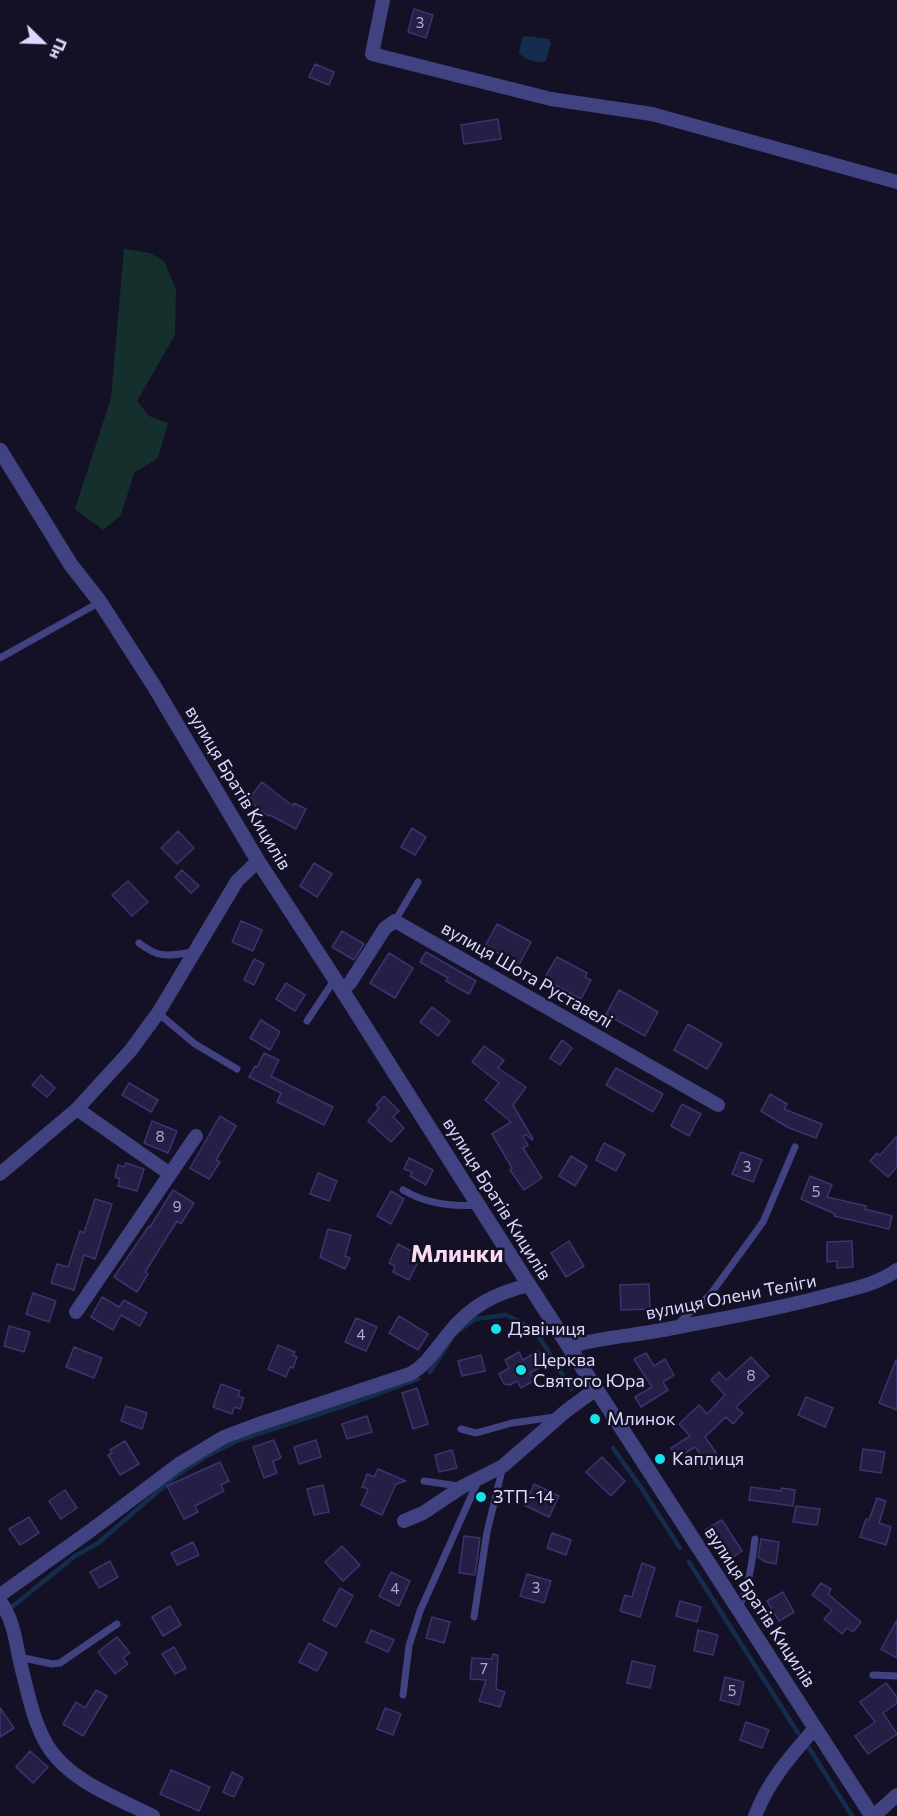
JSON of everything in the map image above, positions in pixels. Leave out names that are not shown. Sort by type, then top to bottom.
[{"type":"street","points":[[383,0],[372,54],[551,99],[652,114],[897,182]]},
{"type":"street","name":"вулиця Братів Кицилів","points":[[0,450],[71,565],[100,602],[153,686],[258,861],[738,1610],[873,1816]]},
{"type":"street","points":[[0,1174],[78,1109],[131,1050],[158,1013],[237,881],[258,861]]},
{"type":"street","points":[[338,984],[350,983],[384,928],[395,921]]},
{"type":"street","name":"вулиця Шота Руставелі","points":[[395,921],[718,1105]]},
{"type":"street","points":[[78,1109],[170,1174]]},
{"type":"street","points":[[76,1312],[196,1136]]},
{"type":"street","name":"вулиця Олени Теліги","points":[[569,1347],[595,1340],[673,1328],[809,1300],[860,1287],[897,1270]]},
{"type":"street","points":[[0,1595],[90,1532],[179,1464],[224,1437],[410,1374],[421,1368],[467,1313],[489,1298],[510,1289],[529,1285]]},
{"type":"street","points":[[404,1521],[423,1513],[462,1487],[503,1466],[596,1389]]},
{"type":"street","points":[[0,1601],[10,1617],[36,1721],[47,1745],[60,1761],[85,1781],[153,1816]]},
{"type":"street","points":[[755,1816],[773,1778],[815,1728]]},
{"type":"street","points":[[873,1816],[897,1795]]},
{"type":"lane","points":[[0,658],[100,602]]},
{"type":"lane","points":[[395,921],[418,882]]},
{"type":"lane","points":[[139,944],[155,954],[194,952]]},
{"type":"lane","points":[[307,1021],[338,984]]},
{"type":"lane","points":[[158,1013],[195,1044],[237,1069]]},
{"type":"lane","points":[[673,1328],[710,1295],[763,1222],[795,1147]]},
{"type":"lane","points":[[403,1190],[418,1199],[462,1207],[478,1205]]},
{"type":"lane","points":[[461,1430],[476,1432],[512,1423],[561,1416]]},
{"type":"lane","points":[[474,1617],[487,1532],[503,1466]]},
{"type":"lane","points":[[403,1695],[409,1646],[420,1611],[479,1478]]},
{"type":"lane","points":[[424,1481],[462,1487]]},
{"type":"lane","points":[[738,1610],[745,1595],[755,1539]]},
{"type":"lane","points":[[19,1657],[52,1664],[60,1663],[117,1624]]},
{"type":"lane","points":[[873,1675],[897,1676]]},
{"type":"green space","points":[[124,249],[150,253],[164,261],[176,289],[175,335],[137,401],[149,416],[168,423],[158,458],[134,473],[121,515],[103,530],[75,509],[111,398]]},
{"type":"water","points":[[522,37],[549,39],[551,43],[546,61],[531,61],[519,53]]},
{"type":"building","points":[[414,9],[433,15],[426,38],[408,32]]},
{"type":"building","points":[[315,64],[334,72],[329,85],[309,77]]},
{"type":"building","points":[[498,119],[501,139],[464,144],[461,125]]},
{"type":"building","points":[[262,782],[293,806],[294,803],[306,809],[296,829],[268,816],[248,800]]},
{"type":"building","points":[[412,828],[426,837],[415,855],[401,847]]},
{"type":"building","points":[[178,831],[194,848],[177,864],[161,848]]},
{"type":"building","points":[[314,863],[332,874],[317,897],[300,886]]},
{"type":"building","points":[[182,870],[199,886],[191,893],[175,877]]},
{"type":"building","points":[[128,881],[148,902],[132,916],[112,895]]},
{"type":"building","points":[[241,921],[262,930],[253,951],[232,942]]},
{"type":"building","points":[[497,924],[531,942],[519,965],[485,946]]},
{"type":"building","points":[[342,931],[364,944],[354,960],[332,947]]},
{"type":"building","points":[[426,952],[476,981],[469,994],[446,981],[448,978],[420,962]]},
{"type":"building","points":[[389,953],[413,968],[395,998],[370,983]]},
{"type":"building","points":[[557,957],[587,973],[585,977],[591,980],[581,999],[544,979]]},
{"type":"building","points":[[254,959],[264,964],[254,985],[244,980]]},
{"type":"building","points":[[286,983],[305,995],[295,1011],[276,999]]},
{"type":"building","points":[[619,990],[658,1012],[645,1036],[606,1014]]},
{"type":"building","points":[[432,1007],[450,1021],[438,1036],[420,1022]]},
{"type":"building","points":[[261,1020],[280,1032],[270,1050],[250,1038]]},
{"type":"building","points":[[688,1024],[722,1044],[707,1069],[674,1050]]},
{"type":"building","points":[[562,1040],[572,1048],[560,1065],[550,1058]]},
{"type":"building","points":[[484,1046],[504,1060],[498,1068],[526,1087],[513,1105],[533,1139],[526,1135],[523,1136],[528,1145],[523,1148],[542,1178],[524,1190],[510,1170],[512,1168],[492,1134],[511,1122],[485,1100],[499,1083],[472,1062]]},
{"type":"building","points":[[264,1053],[279,1060],[271,1076],[333,1107],[324,1125],[277,1102],[281,1093],[249,1077]]},
{"type":"building","points":[[616,1068],[663,1094],[653,1112],[606,1085]]},
{"type":"building","points":[[41,1075],[55,1088],[47,1097],[32,1085]]},
{"type":"building","points":[[129,1083],[158,1100],[151,1112],[122,1095]]},
{"type":"building","points":[[770,1094],[787,1104],[784,1109],[822,1124],[816,1138],[789,1128],[761,1111]]},
{"type":"building","points":[[384,1096],[399,1111],[393,1117],[404,1128],[391,1142],[368,1121],[379,1108],[376,1105]]},
{"type":"building","points":[[682,1104],[701,1114],[689,1136],[671,1126]]},
{"type":"building","points":[[220,1116],[236,1126],[216,1160],[220,1162],[209,1179],[190,1168]]},
{"type":"building","points":[[152,1121],[177,1131],[168,1153],[144,1143]]},
{"type":"building","points":[[897,1136],[897,1167],[888,1177],[870,1161],[877,1153],[880,1155]]},
{"type":"building","points":[[604,1143],[625,1154],[616,1171],[596,1160]]},
{"type":"building","points":[[741,1152],[762,1160],[753,1182],[732,1174]]},
{"type":"building","points":[[571,1156],[587,1166],[575,1186],[559,1176]]},
{"type":"building","points":[[409,1158],[433,1170],[426,1185],[410,1176],[412,1172],[404,1169]]},
{"type":"building","points":[[126,1163],[144,1169],[137,1191],[118,1186],[120,1179],[115,1177],[118,1165],[124,1167]]},
{"type":"building","points":[[318,1173],[337,1181],[329,1201],[310,1194]]},
{"type":"building","points":[[810,1176],[832,1185],[827,1197],[866,1206],[865,1209],[892,1216],[889,1229],[834,1216],[835,1214],[801,1199]]},
{"type":"building","points":[[173,1190],[194,1203],[181,1224],[177,1221],[145,1272],[148,1274],[137,1292],[114,1277]]},
{"type":"building","points":[[391,1191],[404,1199],[391,1224],[377,1216]]},
{"type":"building","points":[[95,1199],[112,1204],[95,1259],[84,1255],[74,1290],[51,1283],[57,1264],[68,1267],[80,1231],[84,1233]]},
{"type":"building","points":[[328,1229],[351,1235],[345,1256],[350,1258],[345,1269],[320,1257]]},
{"type":"building","points":[[569,1241],[584,1266],[566,1277],[551,1253]]},
{"type":"building","points":[[852,1241],[853,1267],[837,1268],[837,1261],[827,1262],[827,1242]]},
{"type":"building","points":[[398,1244],[421,1256],[409,1280],[393,1272],[395,1266],[389,1263]]},
{"type":"building","points":[[649,1284],[650,1309],[621,1310],[620,1285]]},
{"type":"building","points":[[33,1293],[56,1301],[49,1322],[26,1314]]},
{"type":"building","points":[[102,1297],[119,1307],[124,1300],[147,1313],[140,1326],[121,1315],[113,1330],[91,1317]]},
{"type":"building","points":[[399,1316],[428,1334],[418,1350],[389,1333]]},
{"type":"building","points":[[356,1318],[377,1327],[366,1351],[345,1342]]},
{"type":"building","points":[[9,1326],[30,1332],[24,1352],[4,1346]]},
{"type":"building","points":[[278,1345],[295,1352],[293,1355],[297,1357],[286,1377],[268,1369]]},
{"type":"building","points":[[74,1347],[102,1358],[94,1378],[66,1367]]},
{"type":"building","name":"Церква Святого Юра","points":[[538,1351],[546,1364],[530,1373],[535,1380],[521,1388],[517,1381],[510,1385],[504,1384],[499,1374],[509,1368],[505,1360],[519,1352],[523,1360]]},
{"type":"building","points":[[646,1353],[654,1366],[665,1359],[674,1375],[663,1382],[668,1390],[641,1407],[635,1397],[652,1387],[634,1359]]},
{"type":"building","points":[[481,1355],[485,1371],[462,1376],[458,1361]]},
{"type":"building","points":[[751,1357],[769,1376],[736,1407],[743,1413],[733,1424],[726,1417],[705,1437],[722,1461],[711,1469],[695,1447],[677,1458],[671,1448],[690,1436],[679,1424],[699,1405],[707,1414],[725,1395],[711,1380],[719,1372],[726,1380]]},
{"type":"building","points":[[897,1360],[897,1410],[879,1403]]},
{"type":"building","points":[[221,1384],[240,1391],[238,1396],[244,1398],[240,1409],[234,1407],[232,1414],[213,1407]]},
{"type":"building","points":[[417,1388],[428,1424],[413,1429],[402,1393]]},
{"type":"building","points":[[806,1397],[833,1408],[825,1427],[798,1415]]},
{"type":"building","points":[[126,1406],[147,1413],[142,1429],[121,1421]]},
{"type":"building","points":[[367,1416],[372,1432],[347,1439],[342,1424]]},
{"type":"building","points":[[274,1440],[281,1458],[273,1461],[277,1473],[264,1478],[253,1447]]},
{"type":"building","points":[[316,1440],[321,1457],[299,1464],[294,1447]]},
{"type":"building","points":[[125,1441],[139,1464],[120,1475],[108,1455],[112,1453],[110,1450]]},
{"type":"building","points":[[863,1449],[885,1452],[881,1473],[860,1470]]},
{"type":"building","points":[[452,1450],[457,1468],[439,1472],[435,1455]]},
{"type":"building","points":[[602,1457],[625,1481],[611,1496],[586,1472]]},
{"type":"building","points":[[220,1462],[229,1481],[221,1485],[224,1491],[195,1506],[198,1512],[184,1519],[167,1486]]},
{"type":"building","points":[[378,1469],[406,1481],[396,1484],[382,1515],[361,1505],[368,1489],[362,1487],[367,1474],[374,1477]]},
{"type":"building","points":[[534,1484],[559,1496],[549,1517],[524,1505]]},
{"type":"building","points":[[323,1485],[329,1512],[314,1515],[307,1489]]},
{"type":"building","points":[[751,1487],[781,1491],[782,1488],[795,1490],[793,1506],[749,1500]]},
{"type":"building","points":[[65,1490],[77,1508],[61,1519],[49,1501]]},
{"type":"building","points":[[877,1498],[886,1501],[879,1523],[891,1527],[886,1545],[860,1537]]},
{"type":"building","points":[[796,1506],[820,1509],[817,1525],[793,1522]]},
{"type":"building","points":[[29,1517],[39,1533],[20,1545],[9,1529]]},
{"type":"building","points":[[722,1520],[742,1551],[726,1562],[705,1530]]},
{"type":"building","points":[[552,1533],[571,1540],[566,1555],[547,1548]]},
{"type":"building","points":[[464,1536],[480,1538],[475,1575],[459,1573]]},
{"type":"building","points":[[761,1539],[779,1542],[776,1564],[758,1557]]},
{"type":"building","points":[[193,1542],[199,1555],[177,1565],[171,1553]]},
{"type":"building","points":[[342,1546],[360,1565],[343,1581],[325,1562]]},
{"type":"building","points":[[110,1561],[118,1577],[99,1588],[90,1572]]},
{"type":"building","points":[[642,1563],[655,1568],[640,1617],[620,1611],[625,1595],[632,1597]]},
{"type":"building","points":[[391,1572],[410,1581],[399,1606],[379,1596]]},
{"type":"building","points":[[527,1574],[551,1581],[544,1603],[520,1596]]},
{"type":"building","points":[[821,1583],[831,1589],[828,1594],[861,1622],[853,1632],[847,1628],[842,1634],[824,1619],[832,1610],[812,1595]]},
{"type":"building","points":[[340,1588],[353,1596],[336,1627],[323,1620]]},
{"type":"building","points":[[783,1592],[794,1612],[779,1621],[767,1601]]},
{"type":"building","points":[[680,1601],[701,1607],[697,1622],[676,1616]]},
{"type":"building","points":[[170,1606],[181,1625],[163,1636],[152,1617]]},
{"type":"building","points":[[432,1617],[450,1622],[444,1643],[426,1638]]},
{"type":"building","points":[[897,1620],[897,1658],[881,1649]]},
{"type":"building","points":[[371,1630],[394,1640],[388,1652],[366,1642]]},
{"type":"building","points":[[698,1630],[718,1635],[713,1655],[694,1651]]},
{"type":"building","points":[[117,1637],[130,1653],[123,1658],[128,1664],[115,1674],[98,1652]]},
{"type":"building","points":[[309,1643],[327,1653],[317,1671],[299,1662]]},
{"type":"building","points":[[174,1647],[186,1668],[175,1674],[162,1654]]},
{"type":"building","points":[[493,1654],[498,1655],[496,1689],[505,1692],[500,1707],[479,1701],[486,1680],[470,1679],[472,1658],[492,1659]]},
{"type":"building","points":[[632,1661],[655,1666],[650,1688],[627,1683]]},
{"type":"building","points":[[725,1677],[744,1682],[739,1705],[720,1700]]},
{"type":"building","points":[[886,1683],[897,1697],[897,1703],[883,1713],[897,1734],[868,1754],[855,1736],[875,1722],[860,1702]]},
{"type":"building","points":[[96,1690],[107,1696],[83,1736],[63,1724],[76,1702],[85,1708]]},
{"type":"building","points":[[0,1708],[14,1728],[0,1737]]},
{"type":"building","points":[[385,1708],[401,1714],[393,1735],[377,1729]]},
{"type":"building","points":[[746,1722],[769,1730],[762,1748],[740,1740]]},
{"type":"building","points":[[30,1751],[48,1767],[33,1783],[16,1767]]},
{"type":"building","points":[[171,1770],[210,1787],[199,1811],[160,1794]]},
{"type":"building","points":[[232,1772],[243,1778],[234,1797],[223,1792]]},
{"type":"waterway","points":[[457,1332],[475,1319],[506,1315],[535,1330],[571,1389]]},
{"type":"waterway","points":[[430,1372],[450,1341]]},
{"type":"waterway","points":[[13,1606],[75,1556],[98,1543],[177,1475],[205,1457],[236,1441],[418,1379]]},
{"type":"waterway","points":[[613,1448],[680,1548]]},
{"type":"waterway","points":[[689,1562],[798,1733]]},
{"type":"waterway","points":[[809,1748],[852,1816]]},
{"type":"place","name":"Дзвіниця","points":[[496,1329]]},
{"type":"place","name":"Церква Святого Юра","points":[[521,1370]]},
{"type":"place","name":"Млинок","points":[[595,1419]]},
{"type":"place","name":"Каплиця","points":[[660,1459]]},
{"type":"place","name":"ЗТП-14","points":[[481,1497]]},
{"type":"district","name":"Млинки","points":[[457,1254]]}]
